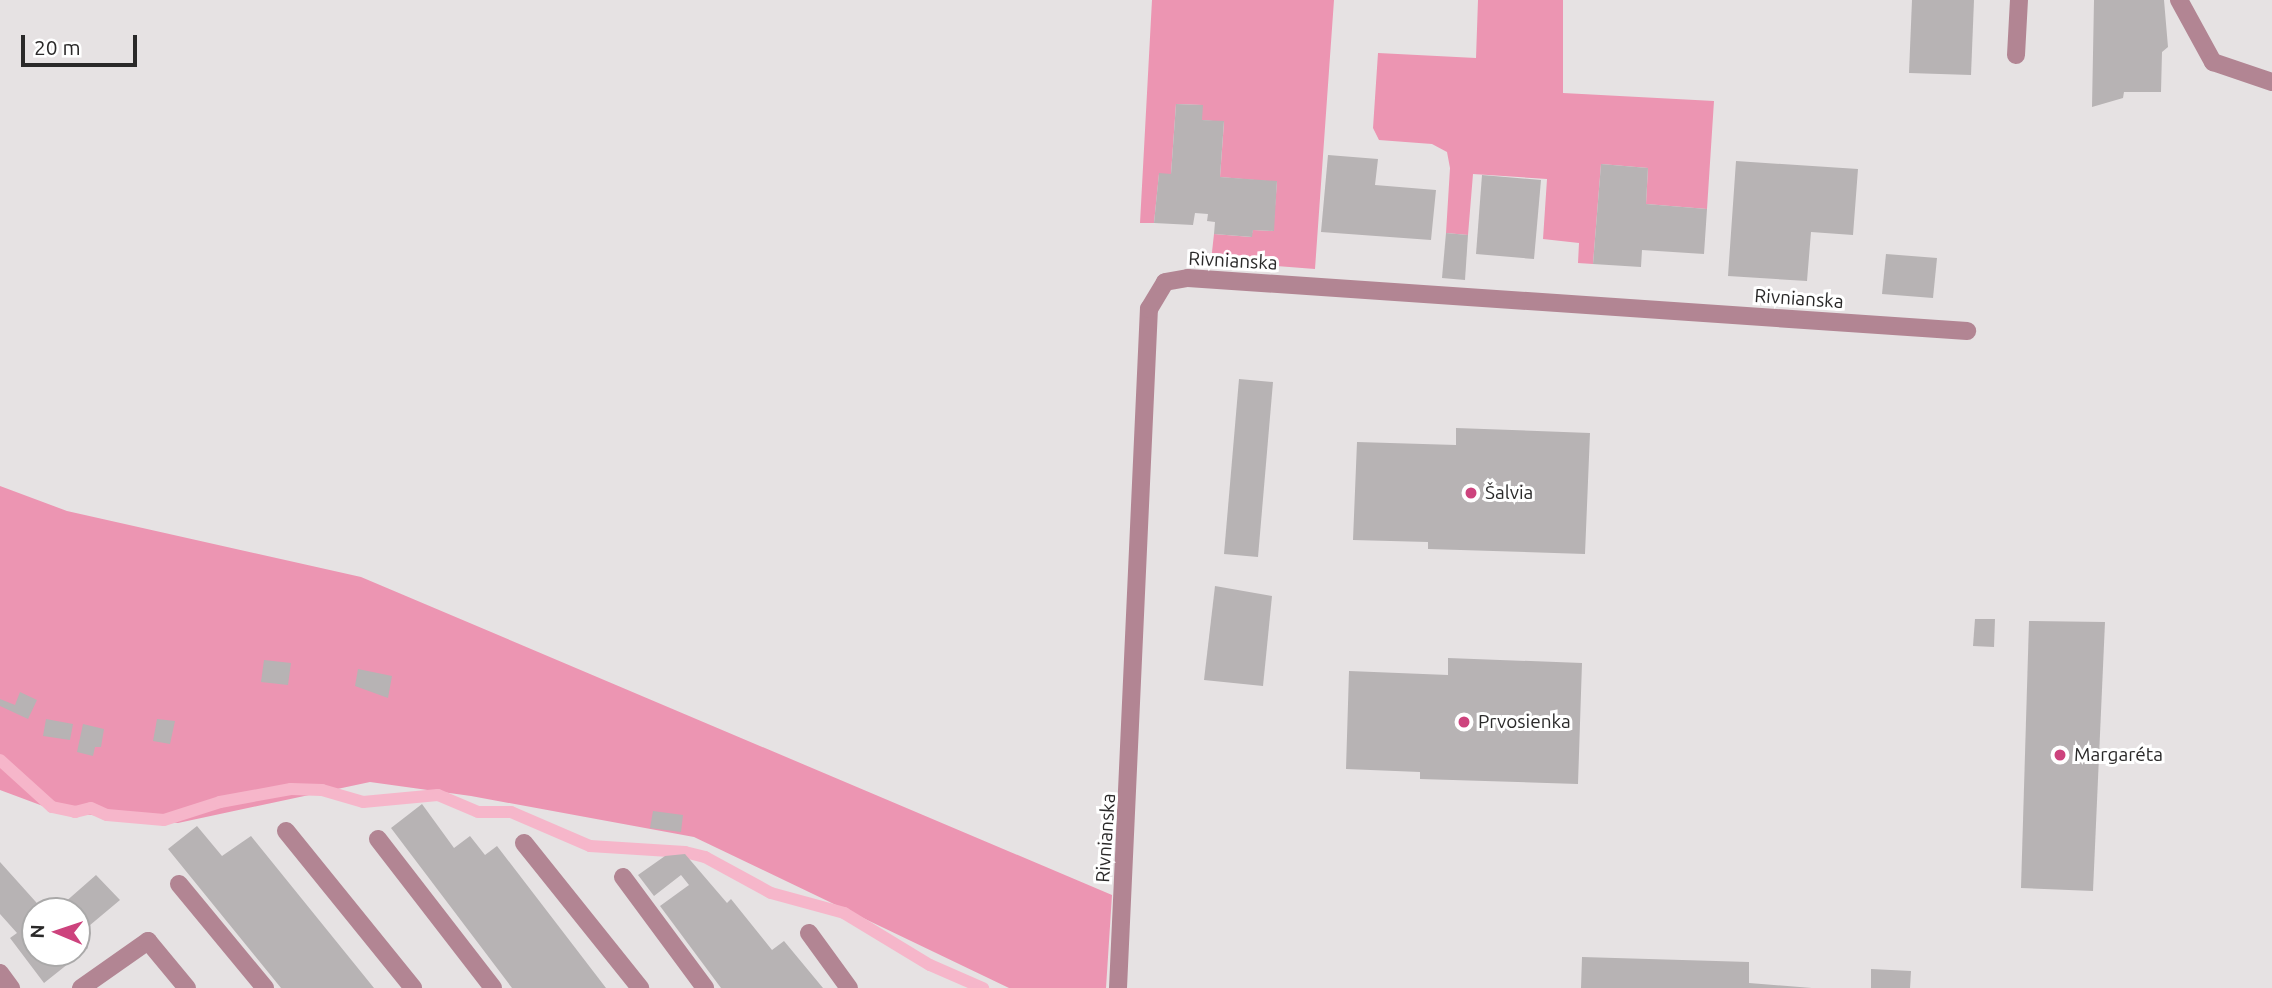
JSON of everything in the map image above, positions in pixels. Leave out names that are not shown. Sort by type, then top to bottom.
[{"type":"street","points":[[2016,55],[2019,0]]},
{"type":"street","points":[[2179,0],[2213,62],[2272,82]]},
{"type":"street","name":"Rivnianska","points":[[1118,988],[1149,310],[1165,282],[1188,278],[1967,331]]},
{"type":"street","points":[[286,831],[413,988]]},
{"type":"street","points":[[377,839],[493,988]]},
{"type":"street","points":[[524,843],[640,988]]},
{"type":"street","points":[[624,877],[705,988]]},
{"type":"street","points":[[179,884],[265,988]]},
{"type":"street","points":[[809,933],[849,988]]},
{"type":"street","points":[[81,988],[148,941],[187,988]]},
{"type":"street","points":[[0,973],[11,988]]},
{"type":"shaded area","points":[[1152,0],[1334,0],[1315,269],[1211,261],[1214,234],[1251,237],[1253,230],[1273,231],[1277,182],[1220,177],[1224,122],[1202,120],[1202,105],[1176,104],[1171,174],[1159,174],[1154,223],[1140,223]]},
{"type":"shaded area","points":[[1478,0],[1563,0],[1563,93],[1714,101],[1707,209],[1646,204],[1648,168],[1601,164],[1593,264],[1578,263],[1579,243],[1543,239],[1547,179],[1473,174],[1468,235],[1446,233],[1450,168],[1447,152],[1432,144],[1379,140],[1373,128],[1378,53],[1476,58]]},
{"type":"shaded area","points":[[0,486],[67,511],[361,577],[1112,895],[1106,988],[1009,988],[694,837],[471,796],[370,782],[178,823],[59,812],[0,790]]},
{"type":"building","points":[[1912,0],[1974,0],[1971,75],[1909,73]]},
{"type":"building","points":[[2094,0],[2164,0],[2168,47],[2162,52],[2161,92],[2124,92],[2123,98],[2092,107]]},
{"type":"building","points":[[1176,104],[1203,105],[1202,120],[1224,121],[1220,177],[1277,181],[1274,231],[1253,230],[1252,237],[1214,234],[1215,222],[1207,221],[1208,214],[1195,213],[1193,225],[1154,223],[1159,173],[1171,174]]},
{"type":"building","points":[[1328,155],[1378,159],[1375,185],[1436,190],[1431,240],[1321,232]]},
{"type":"building","points":[[1736,161],[1858,169],[1853,235],[1811,232],[1807,281],[1728,276]]},
{"type":"building","points":[[1601,164],[1648,168],[1646,204],[1707,209],[1704,254],[1642,250],[1641,267],[1593,264]]},
{"type":"building","points":[[1482,175],[1541,180],[1534,259],[1476,254]]},
{"type":"building","points":[[1446,233],[1468,235],[1465,280],[1442,278]]},
{"type":"building","points":[[1886,254],[1937,258],[1933,298],[1882,294]]},
{"type":"building","points":[[1239,379],[1273,382],[1258,557],[1224,554]]},
{"type":"building","name":"Šalvia","points":[[1456,428],[1590,433],[1585,554],[1428,549],[1428,542],[1353,540],[1357,442],[1456,445]]},
{"type":"building","points":[[1215,586],[1272,596],[1263,686],[1204,680]]},
{"type":"building","points":[[1975,619],[1995,619],[1994,647],[1973,646]]},
{"type":"building","name":"Margaréta","points":[[2029,621],[2105,622],[2093,891],[2021,888]]},
{"type":"building","name":"Prvosienka","points":[[1448,658],[1582,663],[1578,784],[1420,779],[1420,772],[1346,769],[1349,671],[1448,675]]},
{"type":"building","points":[[264,660],[291,663],[288,685],[261,682]]},
{"type":"building","points":[[358,669],[392,676],[388,698],[355,686]]},
{"type":"building","points":[[20,692],[37,700],[28,719],[0,706],[0,699],[15,705]]},
{"type":"building","points":[[46,719],[73,724],[70,740],[43,736]]},
{"type":"building","points":[[157,719],[175,721],[170,744],[153,741]]},
{"type":"building","points":[[83,724],[104,729],[101,747],[95,747],[93,756],[77,752]]},
{"type":"building","points":[[422,804],[454,848],[470,836],[485,855],[497,846],[606,988],[512,988],[391,828]]},
{"type":"building","points":[[653,811],[683,815],[681,832],[650,828]]},
{"type":"building","points":[[197,826],[222,856],[251,836],[374,988],[281,988],[168,849]]},
{"type":"building","points":[[685,854],[727,903],[731,899],[772,950],[784,941],[823,988],[721,988],[660,906],[689,885],[681,875],[654,896],[638,875],[665,856]]},
{"type":"building","points":[[0,862],[31,897],[21,897],[21,953],[10,938],[17,933],[0,914]]},
{"type":"building","points":[[96,875],[120,900],[91,924],[91,897],[71,897]]},
{"type":"building","points":[[1582,957],[1749,962],[1749,983],[1812,988],[1581,988]]},
{"type":"building","points":[[32,967],[64,967],[44,983]]},
{"type":"building","points":[[1871,969],[1911,971],[1910,988],[1871,988]]},
{"type":"waterway","points":[[0,760],[52,807],[75,812],[91,808],[107,815],[164,820],[220,802],[291,789],[322,790],[363,802],[438,795],[478,812],[511,812],[590,846],[685,852],[705,857],[771,893],[844,913],[930,965],[983,988]]},
{"type":"place","name":"Šalvia","points":[[1471,493]]},
{"type":"place","name":"Prvosienka","points":[[1464,722]]},
{"type":"place","name":"Margaréta","points":[[2060,755]]}]
